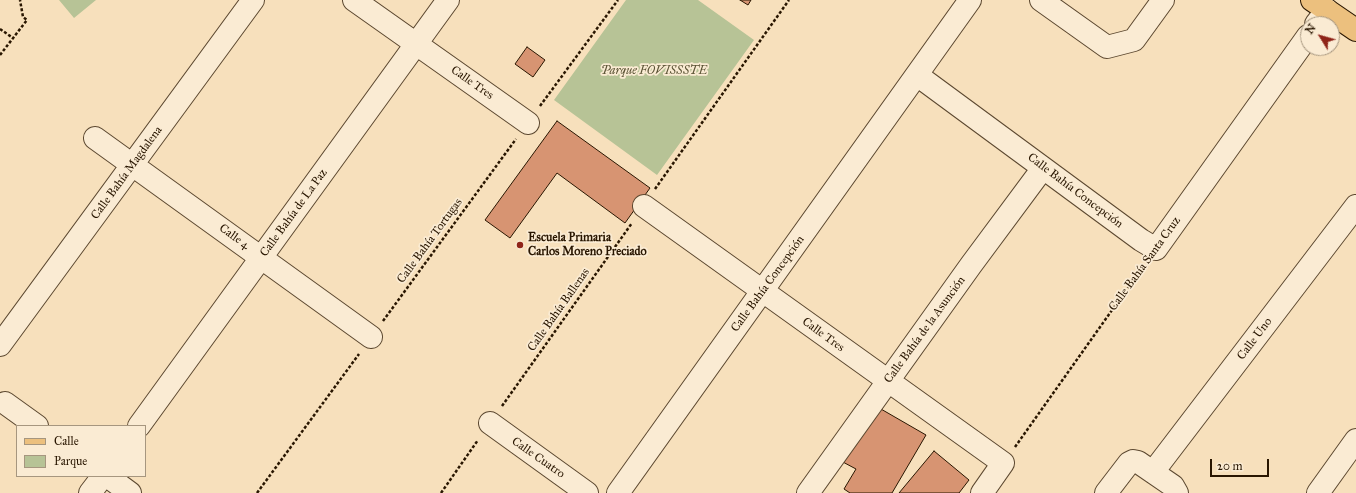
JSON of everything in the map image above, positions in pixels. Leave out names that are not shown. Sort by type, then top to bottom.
[{"type":"main road","points":[[1319,11],[1356,30]]},
{"type":"street","name":"Calle Bahía Magdalena","points":[[0,345],[253,0]]},
{"type":"street","name":"Calle Tres","points":[[354,0],[528,123]]},
{"type":"street","name":"Calle Bahía de La Paz","points":[[140,425],[448,0]]},
{"type":"street","name":"Calle Bahía Concepción","points":[[618,493],[970,0]]},
{"type":"street","points":[[1041,0],[1107,47],[1134,40],[1163,0]]},
{"type":"street","name":"Calle Bahía Santa Cruz","points":[[1156,249],[1300,47]]},
{"type":"street","name":"Calle Bahía Concepción","points":[[917,75],[1141,240],[1156,249]]},
{"type":"street","name":"Calle 4","points":[[95,138],[371,337]]},
{"type":"street","name":"Calle Bahía de la Asunción","points":[[808,493],[1043,168]]},
{"type":"street","name":"Calle Tres","points":[[644,206],[1003,463]]},
{"type":"street","name":"Calle Uno","points":[[1154,472],[1356,206]]},
{"type":"street","points":[[5,403],[36,425]]},
{"type":"street","name":"Calle Cuatro","points":[[490,424],[587,493]]},
{"type":"street","points":[[1318,493],[1356,440]]},
{"type":"street","points":[[1106,493],[1129,463],[1134,461],[1154,472],[1172,486],[1177,493]]},
{"type":"street","points":[[982,493],[1003,463]]},
{"type":"street","points":[[90,493],[102,477]]},
{"type":"street","points":[[108,477],[130,493]]},
{"type":"path","points":[[0,55],[27,20],[23,17],[20,0]]},
{"type":"path","name":"Calle Bahía Tortugas","points":[[257,493],[618,0]]},
{"type":"path","name":"Calle Bahía Ballenas","points":[[441,493],[789,0]]},
{"type":"path","points":[[0,29],[13,38]]},
{"type":"path","name":"Calle Bahía Santa Cruz","points":[[1003,463],[1156,249]]},
{"type":"green space","points":[[59,0],[96,0],[74,18]]},
{"type":"green space","name":"Parque FOVISSSTE","points":[[626,0],[698,0],[754,40],[657,175],[554,100]]},
{"type":"building","points":[[740,0],[751,0],[748,5]]},
{"type":"building","points":[[527,47],[545,60],[533,77],[515,64]]},
{"type":"building","points":[[557,121],[650,188],[625,223],[557,173],[510,238],[485,220]]},
{"type":"building","points":[[874,405],[926,435],[892,493],[850,493],[844,489],[856,469],[841,461]]},
{"type":"building","points":[[934,451],[969,480],[959,493],[899,493]]},
{"type":"place","name":"Escuela Primaria Carlos Moreno Preciado","points":[[520,245]]}]
